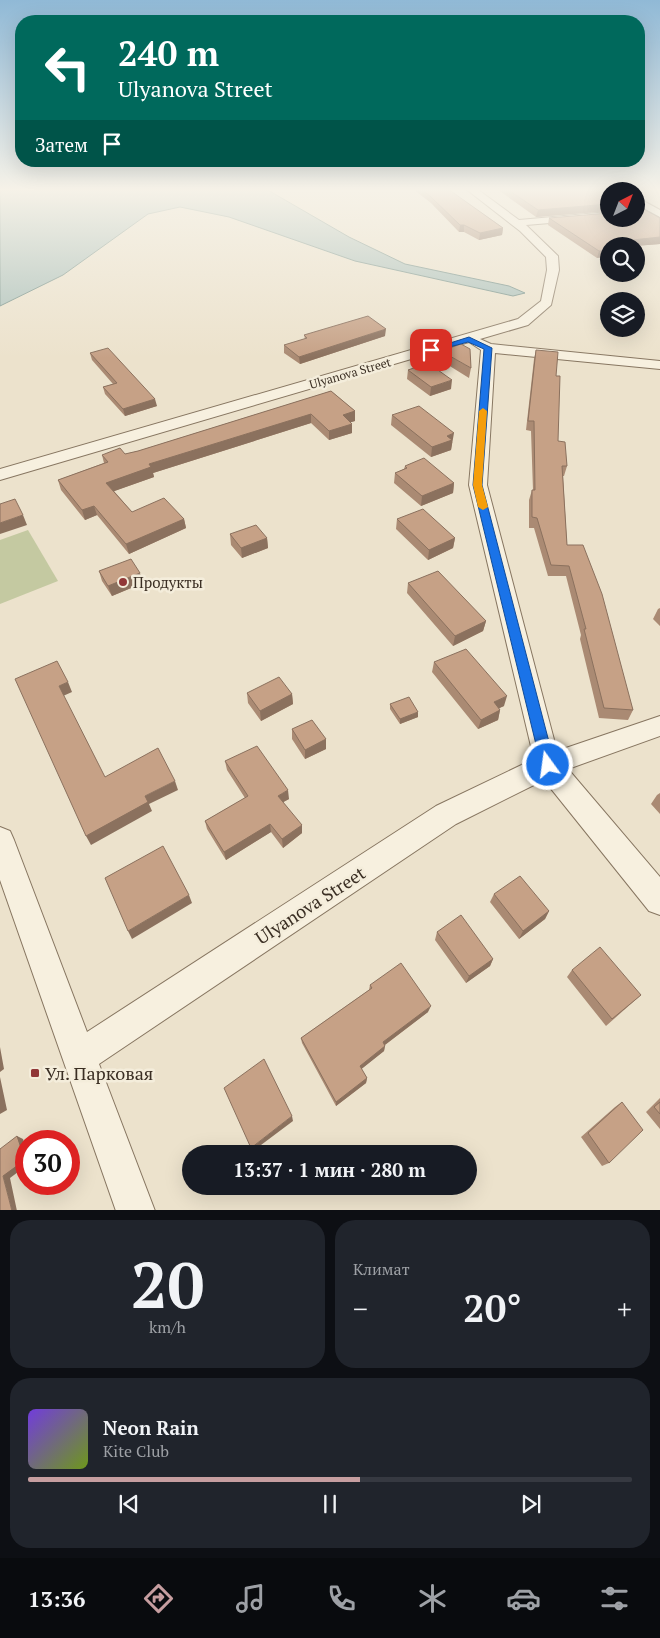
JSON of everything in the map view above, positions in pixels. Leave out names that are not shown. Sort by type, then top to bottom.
[{"type":"street","name":"Ulyanova Street","points":[[0,475],[523,322],[547,302],[553,270],[552,256],[543,245]]},
{"type":"street","points":[[469,339],[488,348],[660,365]]},
{"type":"street","points":[[488,348],[478,485],[548,765],[660,900]]},
{"type":"street","name":"Ulyanova Street","points":[[80,1057],[446,815],[548,765],[660,726]]},
{"type":"street","points":[[0,840],[136,1210]]},
{"type":"green space","points":[[28,530],[58,581],[0,604],[0,540]]},
{"type":"water","points":[[0,245],[104,245],[63,275],[0,306]]},
{"type":"water","points":[[311,245],[367,245],[405,264],[509,286],[525,293],[513,296],[355,261]]},
{"type":"building","points":[[591,245],[600,245],[599,251]]},
{"type":"building","points":[[368,316],[386,329],[299,357],[284,345],[307,338],[304,335]]},
{"type":"building","points":[[461,344],[470,349],[471,368],[441,351]]},
{"type":"building","points":[[108,348],[155,399],[123,409],[103,387],[117,383],[90,353]]},
{"type":"building","points":[[536,350],[558,352],[556,376],[560,376],[558,441],[565,442],[567,466],[562,466],[567,545],[583,545],[602,594],[633,710],[604,708],[569,566],[551,565],[537,518],[532,517],[532,490],[535,490],[534,421],[528,421]]},
{"type":"building","points":[[428,363],[452,380],[431,387],[408,370]]},
{"type":"building","points":[[331,391],[355,411],[343,415],[352,424],[329,431],[311,414],[149,464],[151,467],[106,483],[132,512],[164,498],[184,519],[126,544],[94,506],[82,510],[58,480],[108,462],[102,455],[120,448],[125,454],[138,451]]},
{"type":"building","points":[[419,406],[454,433],[447,436],[452,440],[432,447],[392,415]]},
{"type":"building","points":[[424,458],[454,483],[422,496],[395,473],[407,468],[405,466]]},
{"type":"building","points":[[15,499],[23,515],[0,523],[0,504]]},
{"type":"building","points":[[423,509],[455,538],[429,550],[397,519]]},
{"type":"building","points":[[256,525],[267,538],[241,548],[230,534]]},
{"type":"building","points":[[131,559],[140,573],[108,586],[99,571]]},
{"type":"building","points":[[438,571],[486,621],[455,636],[408,583]]},
{"type":"building","points":[[466,649],[507,696],[494,702],[500,710],[481,720],[434,662]]},
{"type":"building","points":[[57,661],[68,682],[59,686],[105,777],[158,748],[175,781],[145,796],[148,802],[86,836],[15,679]]},
{"type":"building","points":[[279,677],[292,694],[260,711],[247,693]]},
{"type":"building","points":[[409,697],[418,712],[400,719],[390,704]]},
{"type":"building","points":[[312,720],[326,739],[305,750],[292,729]]},
{"type":"building","points":[[257,746],[288,790],[278,796],[302,825],[282,839],[270,824],[224,852],[205,821],[248,796],[225,761]]},
{"type":"building","points":[[163,846],[189,895],[128,931],[105,878]]},
{"type":"building","points":[[520,876],[549,911],[523,931],[494,894]]},
{"type":"building","points":[[461,915],[493,959],[469,976],[437,932]]},
{"type":"building","points":[[600,947],[641,995],[612,1019],[572,970]]},
{"type":"building","points":[[401,963],[431,1006],[383,1042],[385,1046],[360,1066],[367,1078],[336,1102],[301,1038],[372,988],[370,985]]},
{"type":"building","points":[[264,1059],[292,1116],[255,1145],[250,1145],[224,1088]]},
{"type":"building","points":[[622,1102],[643,1130],[609,1163],[588,1133]]},
{"type":"building","points":[[660,1102],[660,1114],[654,1107]]},
{"type":"building","points":[[15,1138],[15,1167],[3,1176],[12,1210],[0,1210],[0,1149]]},
{"type":"slow traffic","points":[[483,411],[478,485],[483,507]]},
{"type":"place","name":"Продукты","points":[[123,582]]},
{"type":"place","name":"Ул. Парковая","points":[[35,1073]]},
{"type":"route","points":[[431,350],[469,339],[488,348],[478,485],[548,765]]}]
